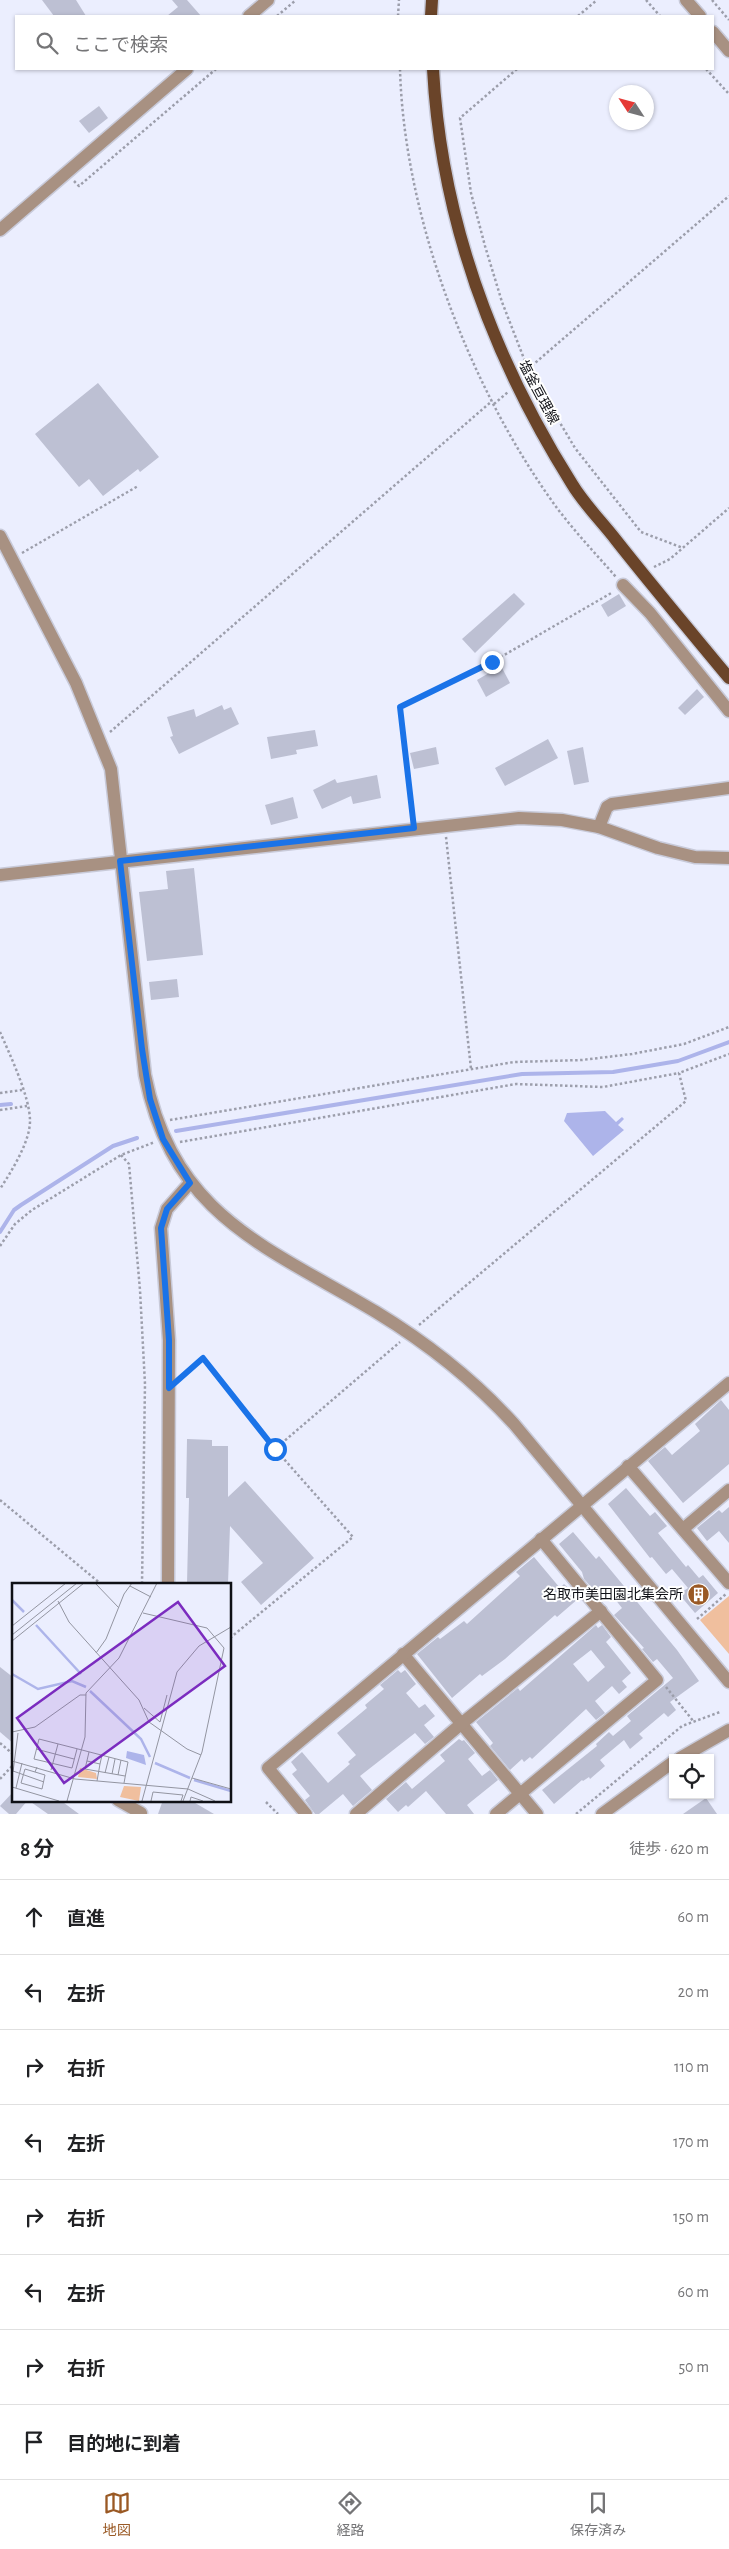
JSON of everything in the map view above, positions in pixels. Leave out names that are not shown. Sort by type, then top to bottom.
[{"type":"main road","points":[[431,15],[432,0]]},
{"type":"main road","name":"塩釜亘理線","points":[[433,70],[439,144],[457,225],[486,318],[516,385],[573,485],[642,573],[729,678]]},
{"type":"street","points":[[250,15],[268,0]]},
{"type":"street","points":[[686,0],[699,15]]},
{"type":"street","points":[[714,33],[729,51]]},
{"type":"street","points":[[0,230],[186,70]]},
{"type":"street","points":[[0,536],[76,683],[111,769],[145,1076],[157,1122],[166,1144],[190,1183],[219,1214],[249,1237],[409,1334],[448,1362],[488,1397],[729,1682]]},
{"type":"street","points":[[623,585],[650,613],[729,711]]},
{"type":"street","points":[[599,827],[607,807],[612,804],[729,788]]},
{"type":"street","points":[[0,875],[414,828],[519,818],[562,820],[599,827],[658,848],[695,857],[729,858]]},
{"type":"street","points":[[168,1583],[169,1340],[161,1228],[167,1209],[190,1183]]},
{"type":"street","points":[[306,1814],[268,1768],[581,1505],[728,1386]]},
{"type":"street","points":[[628,1466],[729,1583]]},
{"type":"street","points":[[683,1529],[729,1490]]},
{"type":"street","points":[[496,1814],[657,1680],[541,1539]]},
{"type":"street","points":[[356,1814],[461,1724],[601,1611]]},
{"type":"street","points":[[403,1654],[536,1814]]},
{"type":"street","points":[[687,1754],[729,1730]]},
{"type":"street","points":[[602,1814],[669,1765]]},
{"type":"street","points":[[123,1802],[142,1809]]},
{"type":"path","points":[[278,15],[296,0]]},
{"type":"path","points":[[398,15],[399,0]]},
{"type":"path","points":[[579,15],[596,0]]},
{"type":"path","points":[[646,0],[659,15]]},
{"type":"path","points":[[712,0],[729,20]]},
{"type":"path","points":[[67,172],[79,186],[215,70]]},
{"type":"path","points":[[400,70],[400,90],[412,171],[431,248],[459,330],[492,401],[523,457],[557,509],[623,585],[492,662],[400,707],[414,828]]},
{"type":"path","points":[[516,70],[460,118],[471,193],[502,302],[528,369],[575,448],[641,532],[683,548]]},
{"type":"path","points":[[707,70],[729,94]]},
{"type":"path","points":[[528,369],[729,196]]},
{"type":"path","points":[[494,404],[516,385]]},
{"type":"path","points":[[100,740],[492,401]]},
{"type":"path","points":[[12,559],[138,486]]},
{"type":"path","points":[[642,573],[670,559],[729,508]]},
{"type":"path","points":[[444,826],[471,1069]]},
{"type":"path","points":[[157,1122],[514,1062],[582,1060],[632,1054],[684,1044],[729,1027]]},
{"type":"path","points":[[0,1032],[22,1090],[30,1122],[19,1157],[0,1189]]},
{"type":"path","points":[[0,1246],[15,1224],[32,1210],[121,1155],[185,1140],[516,1084],[603,1087],[679,1073],[729,1054]]},
{"type":"path","points":[[275,1449],[686,1101],[679,1073]]},
{"type":"path","points":[[0,1093],[22,1090]]},
{"type":"path","points":[[0,1110],[27,1106]]},
{"type":"path","points":[[121,1155],[129,1164],[144,1365],[142,1583]]},
{"type":"path","points":[[169,1388],[203,1358],[275,1449],[354,1538],[231,1637]]},
{"type":"path","points":[[0,1500],[100,1583]]},
{"type":"path","points":[[697,1619],[729,1591]]},
{"type":"path","points":[[657,1680],[694,1722]]},
{"type":"path","points":[[576,1814],[682,1726],[720,1712]]},
{"type":"path","points":[[0,1744],[12,1753]]},
{"type":"path","points":[[0,1779],[12,1766]]},
{"type":"path","points":[[266,1802],[278,1814]]},
{"type":"shaded area","points":[[729,1596],[729,1654],[700,1620]]},
{"type":"water","points":[[605,1111],[616,1122],[622,1117],[624,1119],[618,1125],[624,1130],[593,1156],[564,1121],[567,1113]]},
{"type":"building","points":[[42,0],[76,0],[85,15],[53,15]]},
{"type":"building","points":[[172,0],[187,0],[200,15],[168,15],[178,7]]},
{"type":"building","points":[[99,106],[108,118],[89,133],[79,121]]},
{"type":"building","points":[[98,383],[159,457],[140,472],[138,469],[103,496],[89,479],[79,487],[35,434]]},
{"type":"building","points":[[514,593],[525,604],[475,653],[462,639]]},
{"type":"building","points":[[619,594],[626,606],[608,617],[601,605]]},
{"type":"building","points":[[501,666],[510,683],[486,697],[477,680]]},
{"type":"building","points":[[697,689],[704,697],[685,715],[678,708]]},
{"type":"building","points":[[222,705],[224,710],[231,707],[239,724],[179,754],[170,737],[173,736],[167,717],[194,709],[196,717]]},
{"type":"building","points":[[315,730],[318,746],[296,750],[297,754],[271,759],[267,737]]},
{"type":"building","points":[[548,739],[558,758],[505,786],[495,768]]},
{"type":"building","points":[[436,747],[439,764],[414,769],[410,753]]},
{"type":"building","points":[[583,747],[589,782],[574,785],[567,751]]},
{"type":"building","points":[[377,775],[381,798],[353,804],[351,796],[322,809],[313,790],[335,779],[337,783]]},
{"type":"building","points":[[293,797],[298,818],[271,825],[265,805]]},
{"type":"building","points":[[194,868],[203,955],[147,961],[139,892],[168,889],[166,871]]},
{"type":"building","points":[[177,979],[179,997],[151,1000],[149,982]]},
{"type":"building","points":[[721,1400],[729,1410],[729,1464],[683,1503],[648,1461],[665,1447],[672,1455],[700,1431],[695,1424]]},
{"type":"building","points":[[187,1439],[212,1440],[212,1446],[228,1446],[228,1497],[245,1481],[314,1558],[261,1605],[241,1582],[263,1563],[230,1526],[228,1583],[187,1583],[189,1498],[186,1498]]},
{"type":"building","points":[[626,1488],[650,1516],[655,1512],[667,1526],[658,1533],[686,1567],[688,1565],[699,1578],[703,1575],[718,1593],[695,1613],[679,1594],[688,1588],[672,1569],[666,1574],[652,1557],[650,1558],[608,1504]]},
{"type":"building","points":[[729,1507],[729,1543],[719,1531],[707,1541],[697,1528],[719,1510],[722,1513]]},
{"type":"building","points":[[573,1532],[596,1559],[599,1556],[677,1650],[699,1681],[670,1702],[676,1710],[668,1717],[664,1713],[639,1734],[643,1738],[630,1749],[624,1740],[600,1760],[605,1766],[590,1779],[589,1777],[582,1780],[554,1804],[542,1790],[597,1746],[596,1744],[609,1732],[613,1736],[631,1721],[627,1716],[673,1678],[657,1659],[653,1662],[642,1649],[644,1648],[614,1615],[622,1608],[607,1589],[599,1596],[584,1579],[582,1572],[559,1544]]},
{"type":"building","points":[[534,1557],[560,1588],[564,1584],[579,1598],[557,1617],[555,1615],[505,1659],[482,1676],[480,1674],[452,1698],[417,1654],[438,1637],[440,1639],[464,1621],[467,1624],[520,1576],[516,1572]]},
{"type":"building","points":[[596,1625],[598,1628],[602,1625],[611,1637],[606,1642],[631,1673],[622,1681],[627,1687],[619,1694],[612,1686],[595,1701],[605,1713],[596,1720],[586,1709],[532,1759],[530,1757],[524,1762],[522,1759],[510,1770],[490,1746],[493,1743],[476,1722],[518,1688],[520,1691]],"holes":[[[591,1650],[605,1667],[588,1682],[573,1664]]]},
{"type":"building","points":[[0,1667],[12,1676],[12,1742],[0,1732]]},
{"type":"building","points":[[398,1670],[401,1673],[405,1670],[416,1684],[406,1693],[419,1708],[425,1704],[435,1716],[424,1725],[434,1737],[425,1744],[415,1733],[360,1776],[372,1790],[353,1806],[343,1794],[319,1814],[315,1814],[305,1800],[310,1796],[292,1774],[297,1770],[291,1762],[302,1752],[328,1783],[350,1764],[348,1762],[356,1755],[337,1733],[367,1708],[365,1705],[384,1689],[380,1685]]},
{"type":"building","points":[[459,1739],[464,1740],[475,1753],[468,1759],[482,1776],[490,1770],[498,1780],[467,1805],[474,1814],[446,1814],[426,1791],[408,1807],[406,1805],[398,1812],[386,1799],[406,1782],[412,1789],[445,1761],[440,1755]]},
{"type":"building","points":[[12,1793],[12,1802],[26,1802],[16,1814],[9,1814],[0,1806]]},
{"type":"building","points":[[707,1799],[717,1814],[683,1814]]},
{"type":"building","points":[[31,1802],[63,1802],[79,1814],[48,1814]]},
{"type":"building","points":[[162,1802],[193,1802],[214,1814],[158,1814]]},
{"type":"waterway","points":[[176,1131],[522,1074],[613,1072],[678,1061],[729,1042]]},
{"type":"waterway","points":[[0,1105],[11,1104]]},
{"type":"waterway","points":[[0,1232],[14,1210],[21,1205],[113,1146],[137,1138]]},
{"type":"place","name":"名取市美田園北集会所","points":[[699,1594]]},
{"type":"route","points":[[275,1449],[203,1358],[169,1388],[169,1340],[161,1228],[167,1209],[190,1183],[163,1139],[150,1099],[145,1076],[120,861],[414,828],[400,707],[492,662]]}]
